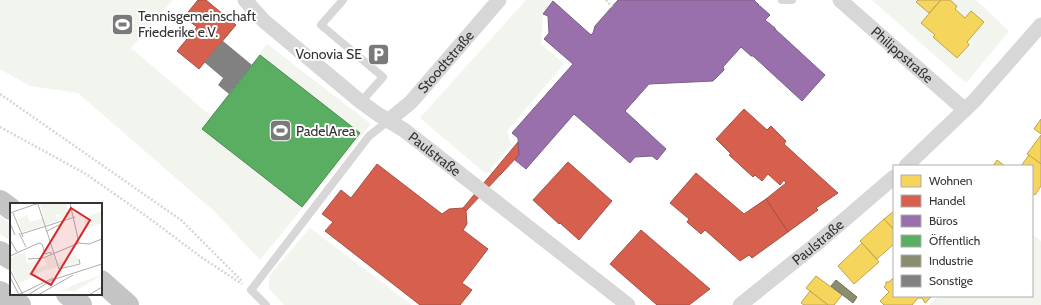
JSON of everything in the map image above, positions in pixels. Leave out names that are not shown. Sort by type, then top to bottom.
[{"type":"highway","points":[[0,201],[10,208]]},
{"type":"highway","points":[[0,252],[10,258]]},
{"type":"highway","points":[[102,282],[128,305]]},
{"type":"highway","points":[[0,292],[20,305]]},
{"type":"highway","points":[[68,295],[81,305]]},
{"type":"street","name":"Paulstraße","points":[[245,0],[264,21],[361,102],[404,130],[628,305]]},
{"type":"street","name":"Stoodtstraße","points":[[388,121],[410,102],[499,0]]},
{"type":"street","name":"Philippstraße","points":[[840,0],[965,110]]},
{"type":"street","points":[[907,165],[965,110],[1041,25]]},
{"type":"street","name":"Paulstraße","points":[[740,305],[815,246],[893,178]]},
{"type":"lane","points":[[342,0],[321,25],[383,77],[361,102]]},
{"type":"lane","points":[[782,0],[792,0]]},
{"type":"lane","points":[[266,305],[251,290],[369,136],[388,121]]},
{"type":"path","points":[[606,0],[612,7]]},
{"type":"path","points":[[0,94],[181,220],[251,290]]},
{"type":"path","points":[[0,127],[86,174],[150,218],[201,257],[251,290]]},
{"type":"shaded area","points":[[0,0],[173,0],[131,48],[211,116],[205,124],[267,44],[371,124],[260,260],[215,212],[78,93],[30,86],[0,69]]},
{"type":"shaded area","points":[[526,0],[554,0],[543,14],[541,44],[564,64],[507,131],[511,145],[486,174],[420,118]]},
{"type":"shaded area","points":[[872,0],[976,0],[1009,31],[966,83]]},
{"type":"shaded area","points":[[0,216],[10,223],[10,240],[0,234]]},
{"type":"shaded area","points":[[310,228],[412,305],[284,305],[269,289],[269,276]]},
{"type":"shaded area","points":[[1033,235],[1041,241],[1041,305],[929,305],[938,297],[1033,297]]},
{"type":"building: Wohnen","points":[[918,0],[941,0],[929,13],[916,2]]},
{"type":"building: Wohnen","points":[[941,0],[950,0],[957,6],[955,9],[965,18],[971,11],[984,22],[967,42],[969,45],[957,58],[933,37],[935,35],[921,23]]},
{"type":"building: Wohnen","points":[[1041,119],[1041,134],[1034,129]]},
{"type":"building: Wohnen","points":[[1041,135],[1041,164],[1027,154]]},
{"type":"building: Wohnen","points":[[1029,155],[1041,164],[1041,186],[1035,195],[1033,194],[1033,165],[1022,165]]},
{"type":"building: Wohnen","points":[[997,160],[1004,165],[994,165]]},
{"type":"building: Wohnen","points":[[893,212],[893,229],[884,219]]},
{"type":"building: Wohnen","points":[[884,219],[893,229],[893,245],[877,259],[860,241]]},
{"type":"building: Wohnen","points":[[862,243],[879,262],[854,284],[838,266]]},
{"type":"building: Wohnen","points":[[816,276],[842,295],[834,305],[828,305],[806,288]]},
{"type":"building: Wohnen","points":[[893,278],[893,297],[931,297],[925,303],[922,298],[918,298],[912,305],[884,305],[880,301],[889,292],[884,287],[886,282],[889,282]]},
{"type":"building: Wohnen","points":[[810,291],[828,305],[804,305],[801,303]]},
{"type":"building: Handel","points":[[198,0],[206,0],[236,25],[199,69],[177,51],[197,27],[184,17]]},
{"type":"building: Handel","points":[[744,109],[767,130],[771,126],[786,141],[784,144],[838,193],[816,208],[818,210],[788,232],[766,199],[786,183],[784,180],[780,185],[768,174],[762,181],[755,175],[753,177],[729,155],[731,154],[716,139]]},
{"type":"building: Handel","points":[[518,142],[519,155],[466,211],[463,208]]},
{"type":"building: Handel","points":[[568,162],[612,201],[579,240],[533,200]]},
{"type":"building: Handel","points":[[377,164],[442,214],[449,209],[463,208],[466,211],[467,224],[463,230],[488,249],[462,283],[472,290],[460,305],[420,305],[325,231],[333,222],[322,214],[341,190],[351,198]]},
{"type":"building: Handel","points":[[696,173],[744,214],[766,199],[788,232],[752,258],[749,255],[740,261],[705,230],[701,234],[687,222],[689,219],[670,203]]},
{"type":"building: Handel","points":[[641,230],[710,289],[689,305],[657,305],[610,264]]},
{"type":"building: Büros","points":[[618,0],[754,0],[759,5],[758,6],[770,15],[765,20],[825,75],[802,101],[753,56],[741,47],[723,67],[724,70],[713,81],[649,84],[625,111],[666,149],[657,160],[652,156],[635,157],[630,163],[574,114],[526,169],[515,160],[519,155],[518,138],[512,133],[573,64],[544,39],[549,33],[548,16],[543,14],[553,1],[591,35],[595,26]]},
{"type":"building: Öffentlich","name":"PadelArea","points":[[260,55],[360,133],[302,207],[202,129]]},
{"type":"building: Industrie","points":[[836,280],[857,297],[853,303],[831,286]]},
{"type":"building: Sonstige","points":[[223,41],[252,65],[229,94],[218,85],[223,78],[204,62]]},
{"type":"place","name":"Tennisgemeinschaft Friederike e.V.","points":[[122,24]]},
{"type":"place","name":"Vonovia SE","points":[[378,54]]},
{"type":"place","name":"PadelArea","points":[[281,131]]}]
